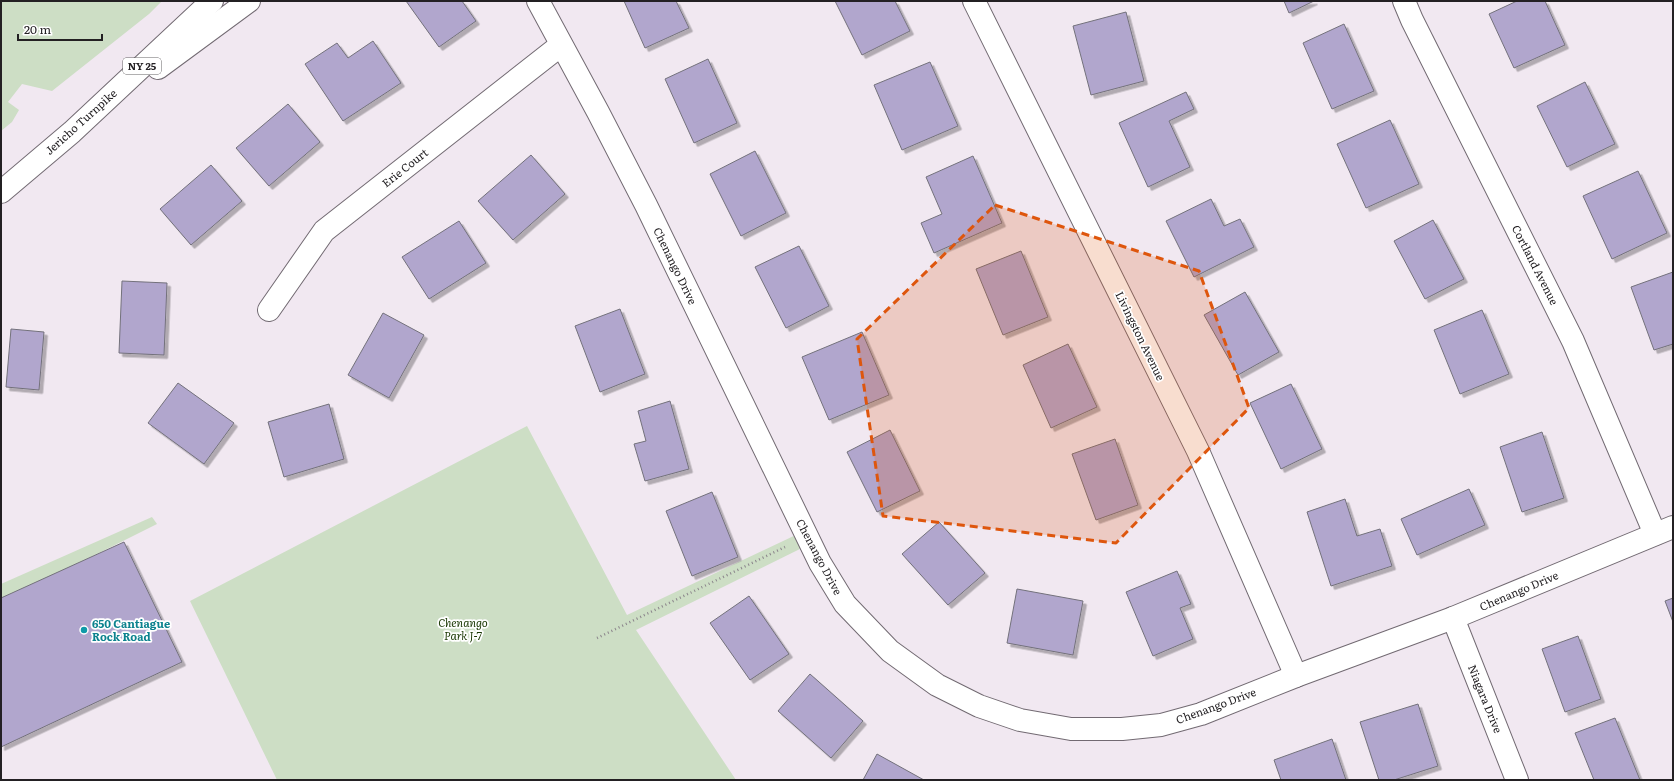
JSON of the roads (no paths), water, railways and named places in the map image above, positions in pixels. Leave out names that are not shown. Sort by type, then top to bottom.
[{"type":"street","name":"Jericho Turnpike","points":[[1,192],[72,132],[212,1]]},
{"type":"street","points":[[72,132],[249,1]]},
{"type":"street","name":"Chenango Drive","points":[[538,1],[646,205],[820,563],[845,604],[890,651],[937,685],[979,706],[1020,720],[1071,729],[1122,729],[1161,725],[1200,714],[1296,676],[1453,618],[1664,530]]},
{"type":"street","name":"Livingston Avenue","points":[[974,1],[1198,451],[1296,676]]},
{"type":"street","name":"Cortland Avenue","points":[[1404,1],[1412,20],[1573,340],[1664,530]]},
{"type":"street","name":"Erie Court","points":[[269,310],[324,231],[561,44]]},
{"type":"street","name":"Niagara Drive","points":[[1453,618],[1517,780]]},
{"type":"place","name":"650 Cantiague Rock Road","points":[[84,630]]},
{"type":"park label","name":"Chenango Park J-7","points":[[463,629]]}]
